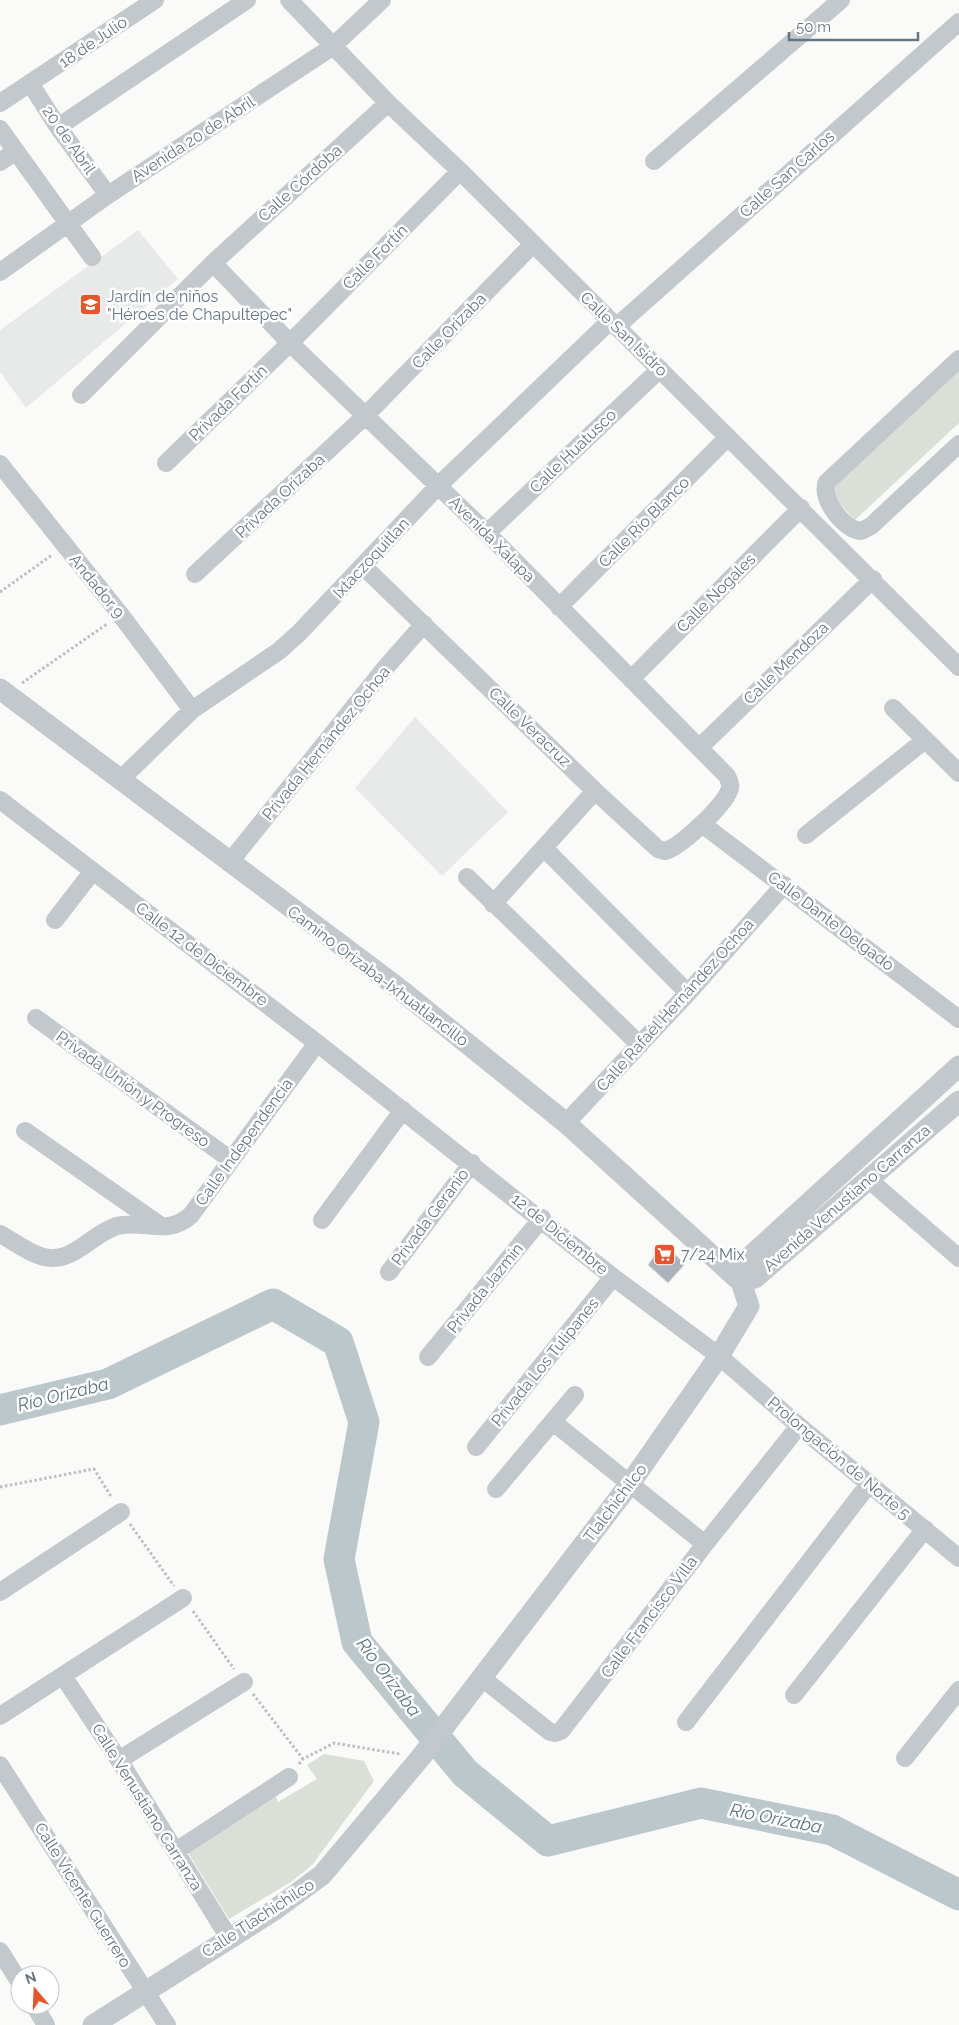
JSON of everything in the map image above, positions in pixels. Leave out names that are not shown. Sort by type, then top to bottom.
[{"type":"street","name":"18 de Julio","points":[[0,103],[155,0]]},
{"type":"street","points":[[58,126],[247,0]]},
{"type":"street","name":"Calle San Isidro","points":[[289,0],[332,47],[388,103],[460,171],[873,579],[959,667]]},
{"type":"street","name":"Avenida 20 de Abril","points":[[0,271],[108,195],[332,47],[382,0]]},
{"type":"street","points":[[654,161],[841,0]]},
{"type":"street","name":"Calle San Carlos","points":[[613,324],[959,22]]},
{"type":"street","name":"20 de Abril","points":[[30,84],[108,195]]},
{"type":"street","name":"Calle Córdoba","points":[[81,395],[213,263],[388,103]]},
{"type":"street","points":[[0,129],[67,225],[92,256]]},
{"type":"street","points":[[0,162],[16,151]]},
{"type":"street","name":"Calle Fortín","points":[[290,343],[460,171]]},
{"type":"street","name":"Calle Orizaba","points":[[364,417],[533,244]]},
{"type":"street","name":"Avenida Xalapa","points":[[213,263],[364,417],[487,533],[727,776],[730,785],[728,793],[702,824]]},
{"type":"street","name":"Ixtaczoquitlan","points":[[120,780],[192,710],[280,651],[364,567],[439,486],[613,324]]},
{"type":"street","name":"Privada Fortín","points":[[166,463],[290,343]]},
{"type":"street","points":[[959,359],[827,482],[824,493],[827,500],[849,528],[861,531],[870,526],[959,444]]},
{"type":"street","name":"Calle Huatusco","points":[[487,533],[660,369]]},
{"type":"street","name":"Privada Orizaba","points":[[196,574],[364,417]]},
{"type":"street","name":"Calle Río Blanco","points":[[559,607],[728,437]]},
{"type":"street","name":"Andador 9","points":[[0,464],[120,614],[192,710]]},
{"type":"street","name":"Calle Nogales","points":[[631,679],[801,508]]},
{"type":"street","name":"Calle Veracruz","points":[[364,567],[595,791],[663,851],[672,849],[702,824]]},
{"type":"street","name":"Calle Mendoza","points":[[699,748],[873,579]]},
{"type":"street","name":"Privada Hernández Ochoa","points":[[229,863],[386,667],[424,624]]},
{"type":"street","name":"Camino Orizaba-Ixhuatlancillo","points":[[4,691],[229,863],[396,987],[566,1124],[741,1282]]},
{"type":"street","points":[[893,708],[959,773]]},
{"type":"street","points":[[806,835],[925,740]]},
{"type":"street","points":[[494,904],[595,791]]},
{"type":"street","name":"Calle 12 de Diciembre","points":[[0,800],[403,1110]]},
{"type":"street","name":"Calle Dante Delgado","points":[[702,824],[959,1019]]},
{"type":"street","points":[[545,849],[688,993]]},
{"type":"street","points":[[55,920],[93,871]]},
{"type":"street","points":[[466,877],[640,1045]]},
{"type":"street","name":"Calle Rafaél Hernández Ochoa","points":[[566,1124],[688,993],[784,885]]},
{"type":"street","name":"Privada Unión y Progreso","points":[[36,1018],[231,1160]]},
{"type":"street","name":"Calle Independencia","points":[[162,1227],[172,1227],[182,1223],[191,1215],[317,1043]]},
{"type":"street","name":"Avenida Venustiano Carranza","points":[[959,1066],[743,1264],[741,1282],[755,1278],[959,1101]]},
{"type":"street","points":[[322,1220],[403,1110]]},
{"type":"street","name":"12 de Diciembre","points":[[403,1110],[542,1218],[613,1277],[719,1356]]},
{"type":"street","points":[[25,1130],[162,1227]]},
{"type":"street","name":"Privada Geranio","points":[[389,1272],[472,1163]]},
{"type":"street","points":[[868,1179],[959,1258]]},
{"type":"street","name":"Privada Jazmín","points":[[428,1357],[542,1218]]},
{"type":"street","points":[[0,1234],[45,1258],[54,1259],[72,1252],[104,1231],[117,1226],[131,1224],[162,1227]]},
{"type":"street","name":"Privada Los Tulipanes","points":[[476,1447],[613,1277]]},
{"type":"street","name":"Tlalchichilco","points":[[455,1714],[629,1485],[719,1356],[749,1306],[741,1282]]},
{"type":"street","name":"Prolongación de Norte 5","points":[[719,1356],[799,1426],[959,1558]]},
{"type":"street","points":[[496,1488],[575,1395]]},
{"type":"street","points":[[553,1422],[629,1485],[705,1544]]},
{"type":"street","name":"Calle Francisco Villa","points":[[482,1678],[550,1732],[561,1731],[705,1544],[799,1426]]},
{"type":"street","points":[[686,1722],[869,1484]]},
{"type":"street","points":[[0,1592],[121,1512]]},
{"type":"street","points":[[794,1695],[925,1529]]},
{"type":"street","points":[[0,1716],[183,1598]]},
{"type":"street","name":"Calle Venustiano Carranza","points":[[63,1676],[119,1760],[229,1938]]},
{"type":"street","points":[[119,1760],[244,1682]]},
{"type":"street","points":[[905,1758],[959,1690]]},
{"type":"street","name":"Calle Tlachichilco","points":[[93,2025],[273,1911],[322,1875],[455,1714]]},
{"type":"street","name":"Calle Vicente Guerrero","points":[[0,1765],[167,2025]]},
{"type":"street","points":[[176,1851],[289,1777]]},
{"type":"street","points":[[0,1951],[10,1967]]},
{"type":"path","points":[[0,592],[64,546]]},
{"type":"path","points":[[4,691],[120,614]]},
{"type":"path","points":[[0,1487],[94,1469],[121,1512],[244,1682],[303,1759]]},
{"type":"path","points":[[289,1777],[303,1759],[334,1743],[423,1754]]},
{"type":"shaded area","name":"Jardín de niños \"Héroes de Chapultepec\"","points":[[138,230],[178,279],[26,408],[0,372],[0,330]]},
{"type":"shaded area","points":[[959,371],[959,423],[855,520],[829,492]]},
{"type":"shaded area","points":[[415,717],[508,812],[442,876],[355,788]]},
{"type":"shaded area","points":[[324,1754],[364,1761],[374,1781],[312,1865],[291,1882],[229,1919],[184,1846],[274,1791],[278,1802],[317,1779],[307,1765]]},
{"type":"building","name":"7/24 Mix","points":[[663,1243],[685,1264],[668,1283],[648,1265]]},
{"type":"waterway","name":"Río Orizaba","points":[[0,1410],[108,1384],[273,1304],[338,1342],[364,1422],[339,1559],[357,1642],[465,1773],[548,1841],[701,1803],[832,1830],[959,1895]]},
{"type":"place","name":"Jardín de niños \"Héroes de Chapultepec\"","points":[[91,305]]},
{"type":"place","name":"7/24 Mix","points":[[665,1254]]}]
